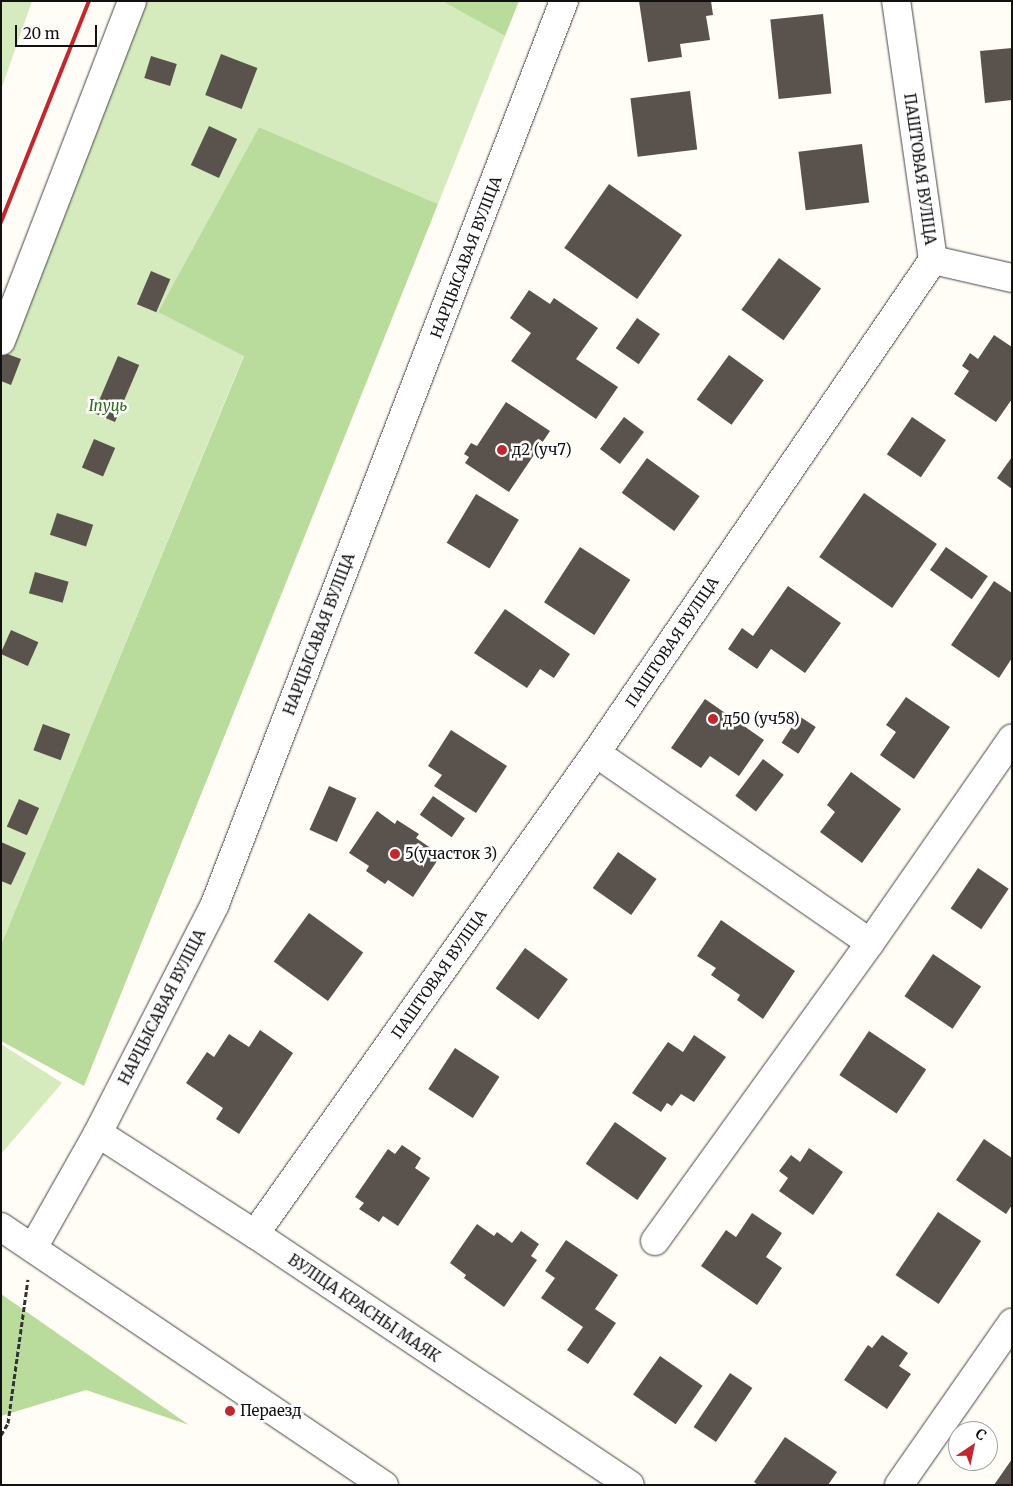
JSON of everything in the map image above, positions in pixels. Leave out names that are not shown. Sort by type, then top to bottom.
[{"type":"street","points":[[1,340],[132,1]]},
{"type":"street","name":"НАРЦЫСАВАЯ ВУЛІЦА","points":[[33,1248],[98,1133],[215,904],[564,1]]},
{"type":"street","name":"ПАШТОВАЯ ВУЛІЦА","points":[[255,1234],[596,753],[933,260],[896,1]]},
{"type":"street","points":[[933,260],[1012,278]]},
{"type":"street","points":[[655,1241],[870,943],[1012,739]]},
{"type":"street","points":[[596,753],[870,943]]},
{"type":"street","name":"ВУЛІЦА КРАСНЫ МАЯК","points":[[98,1133],[255,1234],[630,1485]]},
{"type":"street","points":[[1,1227],[384,1485]]},
{"type":"street","points":[[899,1485],[1012,1323]]},
{"type":"path","points":[[1,1435],[8,1423],[33,1248]]},
{"type":"green space","points":[[1,1],[32,1],[1,90]]},
{"type":"green space","name":"Іпуць","points":[[120,1],[442,1],[505,36],[438,204],[259,127],[158,312],[244,355],[1,945],[1,301]]},
{"type":"green space","points":[[442,1],[519,1],[505,36]]},
{"type":"green space","points":[[259,127],[438,204],[84,1086],[1,1041],[1,945],[244,356],[158,312]]},
{"type":"green space","points":[[1,1044],[62,1083],[1,1154]]},
{"type":"green space","points":[[1,1294],[189,1425],[86,1390],[1,1416]]},
{"type":"building","points":[[639,1],[711,1],[713,15],[706,16],[710,40],[680,44],[682,57],[648,62]]},
{"type":"building","points":[[823,14],[831,94],[779,99],[770,20]]},
{"type":"building","points":[[1012,48],[1012,100],[985,103],[980,51]]},
{"type":"building","points":[[221,54],[257,68],[242,109],[205,95]]},
{"type":"building","points":[[151,56],[177,64],[170,86],[144,78]]},
{"type":"building","points":[[690,91],[697,150],[638,157],[630,98]]},
{"type":"building","points":[[209,126],[237,139],[219,178],[191,165]]},
{"type":"building","points":[[862,144],[869,203],[806,210],[798,152]]},
{"type":"building","points":[[609,184],[682,235],[637,299],[564,248]]},
{"type":"building","points":[[779,258],[821,289],[783,340],[741,310]]},
{"type":"building","points":[[151,271],[170,279],[156,312],[137,304]]},
{"type":"building","points":[[529,290],[550,304],[554,298],[598,328],[576,359],[618,387],[596,419],[511,361],[531,333],[510,318]]},
{"type":"building","points":[[637,318],[660,334],[639,364],[616,348]]},
{"type":"building","points":[[994,335],[1012,347],[1012,399],[996,422],[954,394],[969,371],[962,366],[970,353],[978,359]]},
{"type":"building","points":[[2,352],[21,359],[11,385],[1,381]]},
{"type":"building","points":[[729,355],[764,380],[731,425],[697,399]]},
{"type":"building","points":[[118,356],[139,365],[115,422],[94,413]]},
{"type":"building","name":"д2 (уч7)","points":[[506,402],[550,431],[509,492],[465,463],[469,457],[464,454],[471,443],[477,446]]},
{"type":"building","points":[[624,417],[644,432],[620,464],[600,449]]},
{"type":"building","points":[[912,417],[946,440],[921,477],[887,454]]},
{"type":"building","points":[[94,439],[115,448],[103,477],[82,468]]},
{"type":"building","points":[[1012,457],[1012,489],[997,478]]},
{"type":"building","points":[[647,458],[700,496],[674,531],[622,493]]},
{"type":"building","points":[[864,493],[937,544],[892,608],[819,557]]},
{"type":"building","points":[[476,494],[519,520],[490,569],[447,543]]},
{"type":"building","points":[[57,513],[93,525],[86,547],[50,535]]},
{"type":"building","points":[[580,547],[630,580],[594,635],[544,602]]},
{"type":"building","points":[[946,547],[988,576],[972,599],[930,570]]},
{"type":"building","points":[[35,572],[69,582],[63,603],[29,593]]},
{"type":"building","points":[[994,581],[1012,593],[1012,658],[999,678],[951,645]]},
{"type":"building","points":[[788,586],[841,623],[805,673],[771,649],[757,669],[728,649],[742,628],[753,636]]},
{"type":"building","points":[[505,609],[570,654],[554,678],[540,669],[527,688],[474,653]]},
{"type":"building","points":[[11,630],[38,642],[28,666],[1,654]]},
{"type":"building","points":[[906,697],[950,727],[914,779],[880,755],[896,732],[886,725]]},
{"type":"building","name":"д50 (уч58)","points":[[705,699],[764,740],[739,776],[710,756],[701,768],[671,748]]},
{"type":"building","points":[[799,716],[816,727],[798,754],[782,743]]},
{"type":"building","points":[[43,724],[70,734],[61,760],[33,750]]},
{"type":"building","points":[[451,730],[507,766],[476,813],[434,786],[442,775],[428,766]]},
{"type":"building","points":[[763,759],[784,775],[756,811],[735,796]]},
{"type":"building","points":[[851,772],[901,809],[862,863],[820,832],[835,812],[827,805]]},
{"type":"building","points":[[329,786],[356,798],[337,842],[309,830]]},
{"type":"building","points":[[433,796],[465,818],[452,837],[420,815]]},
{"type":"building","points":[[19,799],[39,808],[27,835],[7,826]]},
{"type":"building","name":"5(участок 3)","points":[[377,811],[395,824],[397,820],[419,834],[416,838],[441,855],[413,897],[388,880],[385,884],[366,871],[369,866],[349,853]]},
{"type":"building","points":[[1,842],[26,853],[11,885],[1,881]]},
{"type":"building","points":[[618,852],[657,879],[631,915],[593,888]]},
{"type":"building","points":[[978,868],[1009,889],[981,929],[951,909]]},
{"type":"building","points":[[309,913],[363,952],[328,1001],[274,962]]},
{"type":"building","points":[[721,920],[795,971],[763,1019],[737,1000],[740,995],[711,975],[716,968],[697,956]]},
{"type":"building","points":[[525,948],[568,979],[538,1020],[496,988]]},
{"type":"building","points":[[933,954],[981,986],[953,1029],[904,996]]},
{"type":"building","points":[[260,1030],[293,1053],[239,1134],[216,1119],[223,1108],[186,1083],[207,1052],[214,1057],[229,1034],[249,1047]]},
{"type":"building","points":[[869,1031],[926,1070],[897,1114],[839,1075]]},
{"type":"building","points":[[694,1035],[726,1057],[694,1102],[681,1094],[672,1106],[667,1103],[661,1112],[632,1093],[668,1042],[683,1052]]},
{"type":"building","points":[[455,1048],[499,1077],[473,1118],[428,1089]]},
{"type":"building","points":[[615,1122],[667,1158],[637,1200],[586,1164]]},
{"type":"building","points":[[984,1139],[1012,1158],[1012,1205],[1006,1214],[956,1180]]},
{"type":"building","points":[[402,1145],[421,1158],[415,1168],[430,1178],[398,1226],[383,1216],[379,1222],[359,1209],[364,1203],[355,1197],[388,1149],[395,1154]]},
{"type":"building","points":[[809,1148],[843,1172],[813,1215],[779,1191],[788,1178],[779,1171],[791,1155],[800,1162]]},
{"type":"building","points":[[938,1212],[981,1241],[939,1304],[896,1275]]},
{"type":"building","points":[[752,1213],[782,1233],[766,1257],[782,1268],[757,1305],[701,1266],[726,1230],[736,1237]]},
{"type":"building","points":[[477,1224],[494,1236],[497,1232],[512,1243],[521,1231],[539,1244],[531,1256],[537,1260],[504,1307],[464,1278],[466,1275],[450,1263]]},
{"type":"building","points":[[566,1240],[618,1275],[595,1309],[616,1323],[588,1364],[567,1350],[583,1327],[541,1298],[555,1278],[545,1271]]},
{"type":"building","points":[[882,1335],[908,1353],[899,1366],[911,1374],[887,1409],[844,1380],[868,1345],[872,1348]]},
{"type":"building","points":[[660,1356],[703,1386],[676,1424],[633,1395]]},
{"type":"building","points":[[730,1373],[752,1388],[716,1442],[694,1427]]},
{"type":"building","points":[[785,1437],[837,1472],[828,1485],[758,1485],[754,1482]]},
{"type":"building","points":[[1012,1459],[1012,1485],[994,1485]]},
{"type":"railway","points":[[1,222],[89,1]]},
{"type":"place","name":"д2 (уч7)","points":[[502,450]]},
{"type":"place","name":"д50 (уч58)","points":[[713,719]]},
{"type":"place","name":"5(участок 3)","points":[[395,854]]},
{"type":"place","name":"Пераезд","points":[[230,1411]]}]
